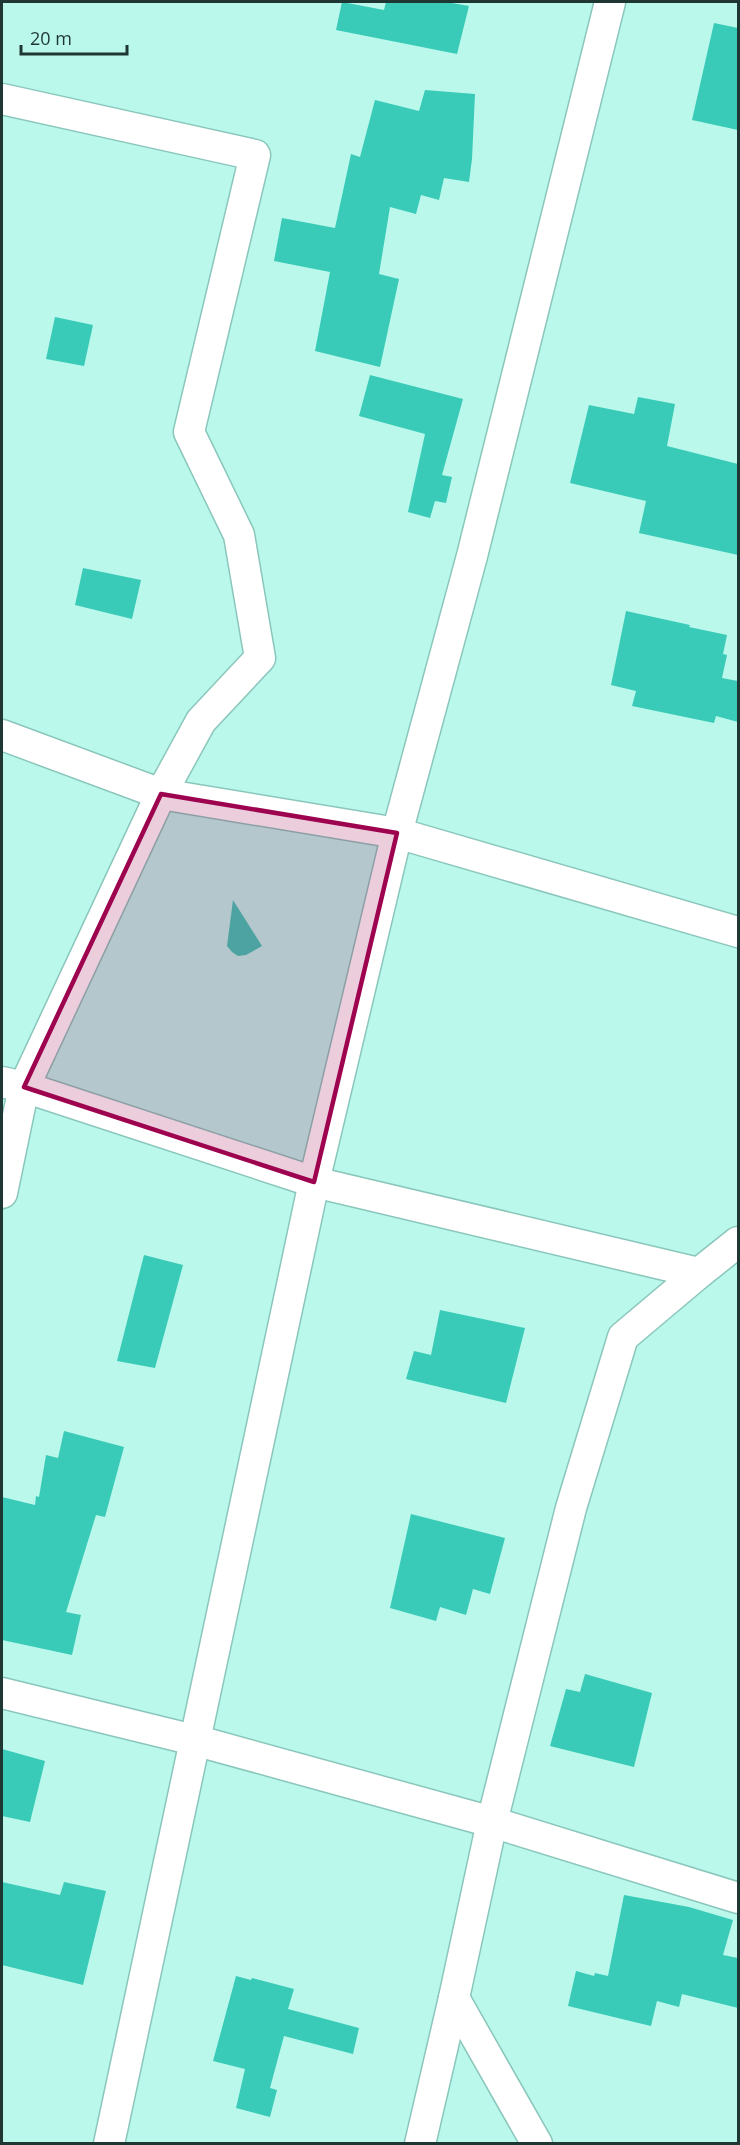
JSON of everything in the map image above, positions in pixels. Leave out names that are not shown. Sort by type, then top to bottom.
[{"type":"street","points":[[109,2144],[314,1182],[397,833],[472,556],[610,2]]},
{"type":"street","points":[[2,99],[255,155]]},
{"type":"street","points":[[2,112],[255,155]]},
{"type":"street","points":[[2,1193],[13,1085],[160,794],[201,721],[260,658],[239,535],[189,432],[255,155]]},
{"type":"street","points":[[2,735],[160,794],[397,833],[738,932]]},
{"type":"street","points":[[13,1085],[314,1182],[699,1272]]},
{"type":"street","points":[[420,2144],[492,1822],[571,1508],[624,1337],[699,1272],[738,1242]]},
{"type":"street","points":[[2,1693],[194,1740],[492,1822],[738,1898]]},
{"type":"street","points":[[454,1998],[537,2144]]},
{"type":"highlighted area","points":[[161,794],[397,833],[314,1182],[24,1087]]},
{"type":"building","points":[[342,2],[384,10],[386,2],[446,2],[469,6],[457,54],[336,30]]},
{"type":"building","points":[[714,23],[738,28],[738,130],[692,120]]},
{"type":"building","points":[[425,90],[475,94],[469,182],[444,178],[439,200],[421,195],[416,214],[390,207],[379,274],[399,279],[380,367],[315,351],[330,272],[274,261],[282,218],[335,228],[351,154],[360,157],[375,100],[419,111]]},
{"type":"building","points":[[55,317],[93,325],[84,366],[46,359]]},
{"type":"building","points":[[370,375],[463,399],[442,475],[452,477],[446,503],[435,501],[430,518],[408,512],[425,434],[359,416]]},
{"type":"building","points":[[638,397],[675,404],[667,446],[738,464],[738,555],[639,533],[646,501],[570,483],[589,405],[634,414]]},
{"type":"building","points":[[83,568],[141,580],[132,619],[75,605]]},
{"type":"building","points":[[626,611],[727,635],[723,654],[727,655],[722,678],[738,681],[738,722],[716,716],[714,723],[632,706],[636,691],[611,685]]},
{"type":"building","points":[[233,900],[262,946],[246,955],[238,956],[227,946]]},
{"type":"building","points":[[144,1255],[183,1265],[155,1368],[117,1361]]},
{"type":"building","points":[[440,1310],[525,1328],[506,1403],[406,1379],[414,1351],[431,1355]]},
{"type":"building","points":[[64,1431],[124,1447],[105,1517],[96,1515],[66,1612],[81,1615],[72,1655],[2,1640],[2,1497],[35,1505],[36,1496],[39,1497],[46,1455],[58,1458]]},
{"type":"building","points":[[411,1514],[505,1538],[490,1594],[473,1589],[466,1615],[440,1607],[436,1621],[390,1608]]},
{"type":"building","points":[[585,1674],[652,1693],[634,1767],[550,1746],[566,1689],[580,1692]]},
{"type":"building","points":[[2,1749],[45,1761],[30,1822],[2,1816]]},
{"type":"building","points":[[2,1882],[60,1895],[64,1882],[106,1891],[83,1985],[2,1965]]},
{"type":"building","points":[[624,1895],[689,1907],[733,1920],[723,1955],[738,1958],[738,2008],[682,1994],[679,2007],[657,2001],[651,2026],[568,2006],[576,1971],[594,1976],[595,1973],[608,1976]]},
{"type":"building","points":[[236,1976],[294,1989],[288,2009],[359,2028],[353,2054],[284,2036],[270,2088],[277,2090],[270,2117],[236,2108],[245,2069],[213,2061]]}]
